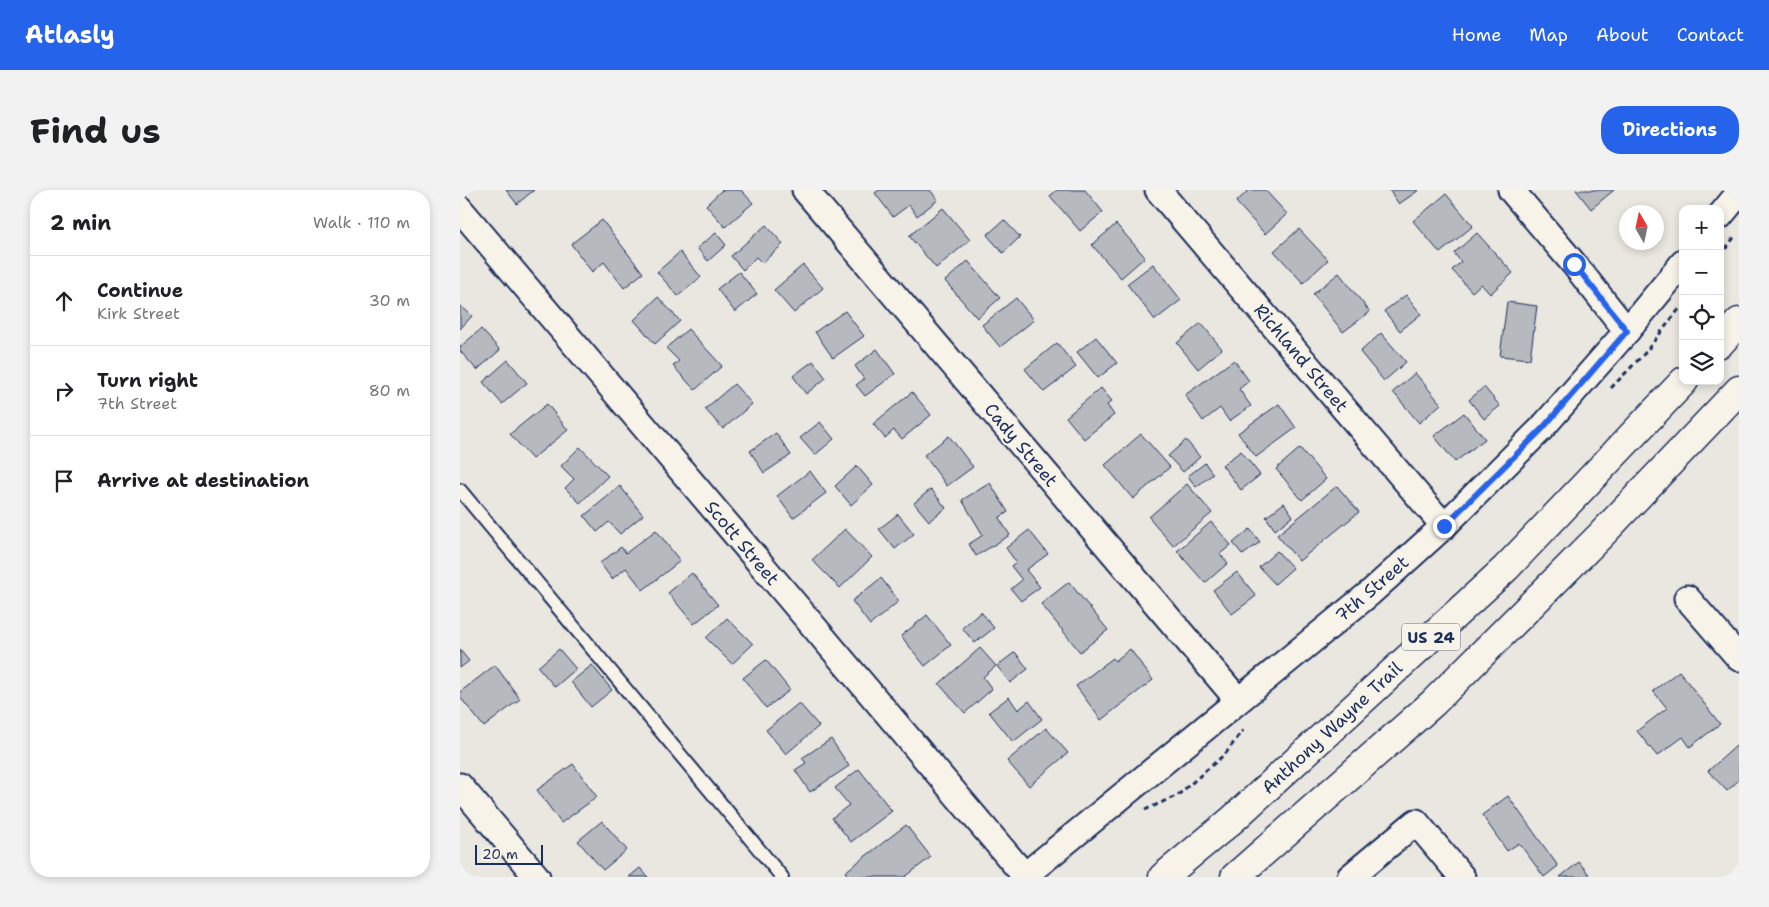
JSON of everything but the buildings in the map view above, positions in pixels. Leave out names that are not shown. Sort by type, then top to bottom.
[{"type":"highway","points":[[1723,340],[1739,322]]},
{"type":"highway","name":"Anthony Wayne Trail","points":[[1163,877],[1232,820],[1506,568],[1680,385]]},
{"type":"highway","name":"US 24","points":[[1235,877],[1433,703],[1601,535],[1730,403],[1739,390]]},
{"type":"street","name":"Cady Street","points":[[805,190],[1238,700]]},
{"type":"street","name":"Richland Street","points":[[1158,190],[1444,526]]},
{"type":"street","points":[[1511,190],[1574,264],[1627,331]]},
{"type":"street","points":[[1724,211],[1739,193]]},
{"type":"street","name":"Scott Street","points":[[460,209],[1024,876]]},
{"type":"street","name":"7th Street","points":[[1024,876],[1370,593],[1444,526],[1542,429],[1679,268]]},
{"type":"street","points":[[1687,598],[1739,658]]},
{"type":"street","points":[[460,786],[537,877]]},
{"type":"street","points":[[1350,877],[1416,822],[1462,877]]},
{"type":"lane","points":[[460,490],[782,877]]},
{"type":"path","points":[[1724,251],[1739,231]]},
{"type":"route","points":[[1444,526],[1542,429],[1627,331],[1574,264]]}]
